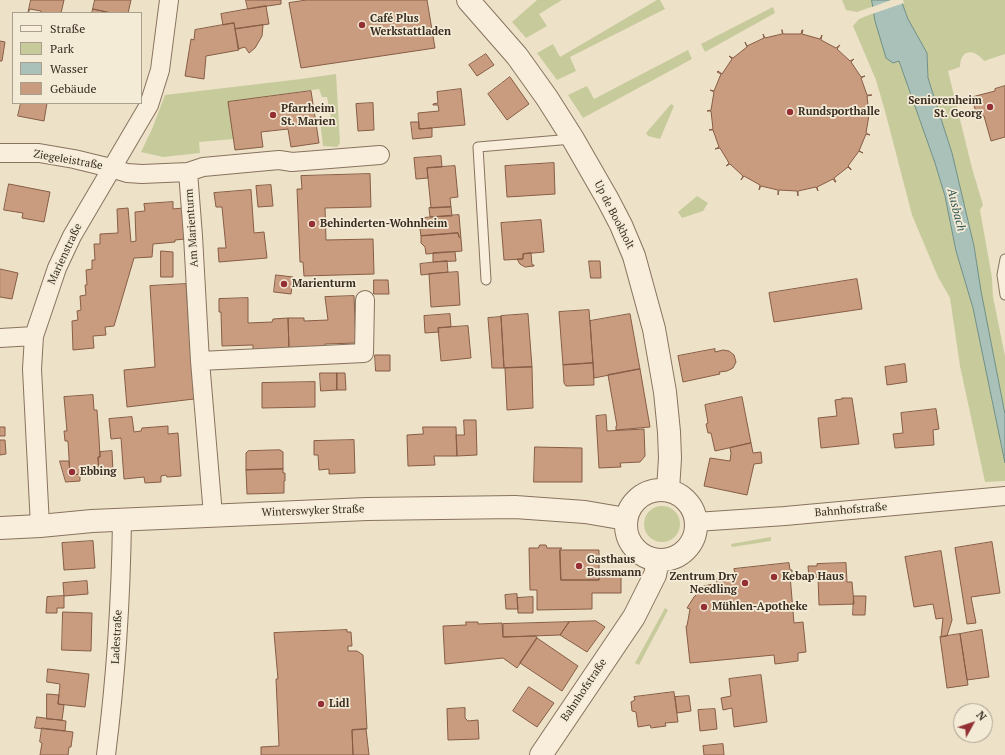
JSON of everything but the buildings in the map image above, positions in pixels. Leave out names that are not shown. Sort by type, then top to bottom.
[{"type":"street","name":"Marienstraße","points":[[40,526],[32,369],[34,336],[57,268],[72,236],[149,105],[160,70],[169,0]]},
{"type":"street","name":"Up de Bookholt","points":[[468,0],[517,56],[547,98],[573,139],[621,225],[634,256],[654,329],[665,392],[670,432],[668,490]]},
{"type":"street","name":"Ziegeleistraße","points":[[0,153],[39,153],[112,168]]},
{"type":"street","points":[[112,168],[127,173],[142,174],[188,172],[203,167],[279,160],[292,162],[380,155]]},
{"type":"street","name":"Am Marienturm","points":[[188,172],[200,361],[213,515]]},
{"type":"street","points":[[200,361],[364,353],[365,300]]},
{"type":"street","points":[[0,338],[34,336]]},
{"type":"street","points":[[657,490],[668,490],[679,494],[694,511],[696,522],[695,535],[690,546],[682,554],[671,560],[658,561],[647,558],[637,552],[629,542],[626,531],[626,519],[630,508],[636,499],[646,493],[657,490]]},
{"type":"street","name":"Bahnhofstraße","points":[[696,522],[785,516],[998,497]]},
{"type":"street","name":"Winterswyker Straße","points":[[0,528],[122,519],[368,508],[515,507],[585,512],[626,519]]},
{"type":"street","name":"Ladestraße","points":[[106,755],[112,708],[117,646],[122,519]]},
{"type":"street","name":"Bahnhofstraße","points":[[541,755],[634,617],[655,575],[658,561]]},
{"type":"lane","points":[[486,280],[478,147],[573,139]]},
{"type":"lane","points":[[1005,259],[1002,275],[1005,295]]},
{"type":"green space","points":[[537,0],[562,0],[539,14],[547,26],[526,38],[512,22]]},
{"type":"green space","points":[[657,0],[660,0],[665,9],[570,57],[576,71],[557,80],[537,53],[553,44],[560,57]]},
{"type":"green space","points":[[842,0],[872,0],[874,6],[857,12],[846,10]]},
{"type":"green space","points":[[901,0],[1005,0],[1005,54],[984,61],[976,54],[968,52],[962,57],[960,67],[948,71],[972,168],[983,205],[980,210],[992,278],[993,297],[1005,356],[1005,414],[981,291],[974,246],[952,153],[928,78],[927,53],[908,19]]},
{"type":"green space","points":[[773,7],[775,13],[705,52],[701,44]]},
{"type":"green space","points":[[874,13],[875,21],[899,61],[945,196],[956,251],[973,308],[1005,463],[1005,481],[985,482],[960,366],[950,298],[938,277],[912,215],[876,80],[853,26],[859,19]]},
{"type":"green space","points":[[688,50],[692,59],[583,118],[568,95],[587,86],[594,99]]},
{"type":"green space","points":[[336,74],[340,143],[337,147],[323,146],[320,121],[331,118],[327,97],[322,97],[319,89],[229,102],[234,139],[199,142],[200,153],[163,157],[141,152],[152,129],[165,95]]},
{"type":"green space","points":[[671,104],[674,106],[660,139],[648,136],[646,133]]},
{"type":"green space","points":[[697,196],[708,203],[703,211],[682,218],[678,212]]},
{"type":"green space","points":[[666,506],[675,511],[679,517],[679,531],[675,537],[666,542],[658,542],[649,537],[645,531],[644,520],[649,511],[655,507]]},
{"type":"green space","points":[[771,537],[771,541],[732,547],[731,544]]},
{"type":"green space","points":[[665,608],[668,610],[639,665],[635,663]]},
{"type":"water","name":"Ausbach","points":[[872,0],[901,0],[908,19],[927,53],[928,78],[952,153],[974,246],[981,291],[1005,414],[1005,463],[973,308],[956,251],[945,196],[899,61],[893,63],[886,58],[875,21]]},
{"type":"pier","points":[[891,0],[903,0],[904,3],[872,14],[872,7]]},
{"type":"place","name":"Café Plus Werkstattladen","points":[[362,25]]},
{"type":"place","name":"Seniorenheim St. Georg","points":[[990,107]]},
{"type":"place","name":"Rundsporthalle","points":[[790,112]]},
{"type":"place","name":"Pfarrheim St. Marien","points":[[273,115]]},
{"type":"place","name":"Behinderten-Wohnheim","points":[[312,224]]},
{"type":"place","name":"Marienturm","points":[[284,284]]},
{"type":"place","name":"Ebbing","points":[[72,472]]},
{"type":"place","name":"Gasthaus Bussmann","points":[[579,566]]},
{"type":"place","name":"Kebap Haus","points":[[774,577]]},
{"type":"place","name":"Zentrum Dry Needling","points":[[745,583]]},
{"type":"place","name":"Mühlen-Apotheke","points":[[704,607]]},
{"type":"place","name":"Lidl","points":[[321,704]]}]
